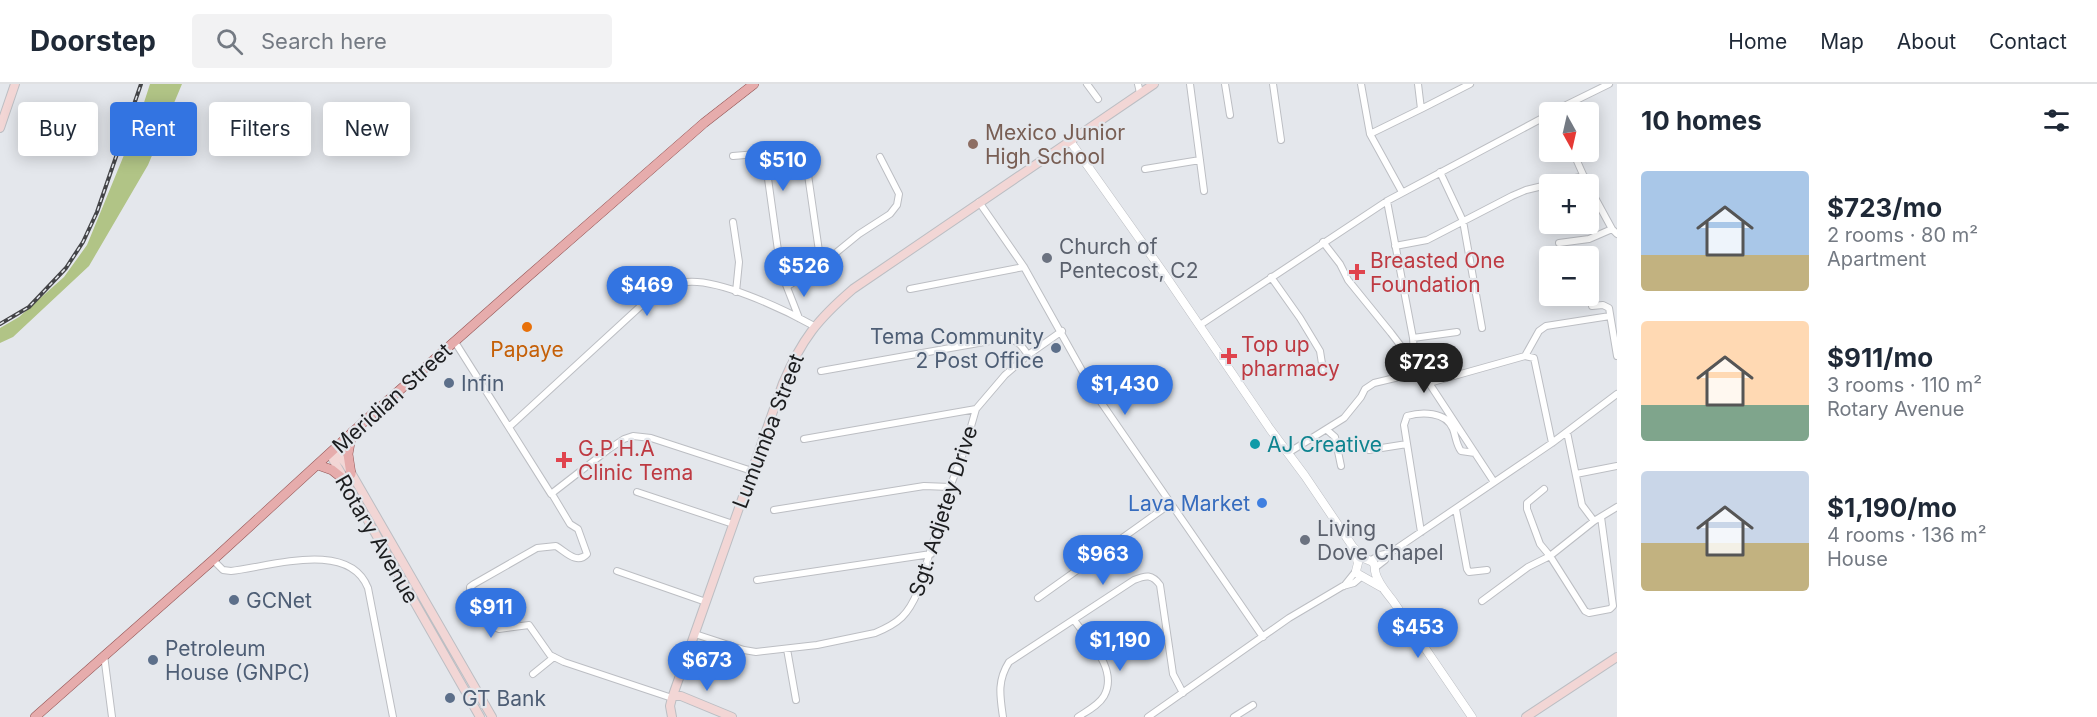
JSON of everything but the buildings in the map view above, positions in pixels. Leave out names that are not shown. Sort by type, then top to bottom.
[{"type":"main road","points":[[0,128],[15,84]]},
{"type":"main road","name":"Meridian Street","points":[[35,717],[523,281],[697,129],[754,84]]},
{"type":"main road","name":"Lumumba Street","points":[[672,717],[670,706],[783,382],[797,352],[814,326],[853,289],[1070,141],[1139,88],[1154,84]]},
{"type":"main road","points":[[318,465],[347,476],[352,432]]},
{"type":"main road","name":"Rotary Avenue","points":[[332,452],[492,717]]},
{"type":"main road","name":"Rotary Avenue","points":[[347,476],[448,663],[480,717]]},
{"type":"main road","points":[[1526,717],[1617,657]]},
{"type":"main road","points":[[448,663],[458,658]]},
{"type":"main road","points":[[673,697],[681,696],[732,717]]},
{"type":"street","points":[[1087,84],[1098,99]]},
{"type":"street","points":[[1190,84],[1204,191]]},
{"type":"street","points":[[1225,84],[1230,115]]},
{"type":"street","points":[[1273,84],[1281,140]]},
{"type":"street","points":[[1361,84],[1370,134],[1402,192]]},
{"type":"street","points":[[1418,84],[1421,109]]},
{"type":"street","points":[[1370,134],[1470,84]]},
{"type":"street","points":[[1574,102],[1609,84]]},
{"type":"street","points":[[1200,326],[1270,277],[1387,201],[1539,120]]},
{"type":"street","points":[[1070,141],[1472,717]]},
{"type":"street","points":[[733,156],[757,154],[765,157],[781,272],[799,318]]},
{"type":"street","points":[[805,154],[821,265]]},
{"type":"street","points":[[788,286],[821,265],[859,234],[891,214],[897,204],[899,194],[880,157]]},
{"type":"street","points":[[1145,169],[1200,160]]},
{"type":"street","points":[[1440,172],[1463,221],[1482,328]]},
{"type":"street","points":[[1395,246],[1427,240],[1527,190],[1539,187]]},
{"type":"street","points":[[1387,201],[1418,369]]},
{"type":"street","points":[[979,202],[1024,267],[1094,392],[1263,637]]},
{"type":"street","points":[[1599,205],[1617,234]]},
{"type":"street","points":[[733,222],[739,262],[736,292]]},
{"type":"street","points":[[1558,243],[1589,239],[1612,229]]},
{"type":"street","points":[[1323,242],[1340,264],[1348,280],[1428,383],[1494,482]]},
{"type":"street","points":[[910,289],[1024,267]]},
{"type":"street","points":[[1270,277],[1300,318],[1320,351],[1323,370]]},
{"type":"street","points":[[508,427],[644,303],[681,283],[693,281],[736,292],[814,326]]},
{"type":"street","points":[[1599,306],[1606,306],[1611,316],[1617,356]]},
{"type":"street","points":[[1525,357],[1539,332],[1546,326],[1611,316]]},
{"type":"street","name":"Sgt. Adjetey Drive","points":[[695,634],[756,652],[787,649],[875,633],[891,626],[911,608],[976,410],[1005,375],[1028,355],[1062,332]]},
{"type":"street","points":[[1413,338],[1457,332]]},
{"type":"street","points":[[821,371],[1000,339],[1018,341],[1028,355]]},
{"type":"street","points":[[455,342],[538,477],[552,494],[570,524],[578,529],[587,550],[585,558],[574,558],[556,546],[537,548],[470,587],[470,592],[489,625],[499,629],[529,625],[544,648],[554,657],[583,670],[673,697]]},
{"type":"street","points":[[1428,383],[1525,357],[1534,358],[1552,443]]},
{"type":"street","points":[[1288,453],[1344,418],[1361,397],[1365,388],[1418,369]]},
{"type":"street","points":[[1148,717],[1305,608],[1343,586],[1380,555],[1390,553],[1552,443],[1617,394]]},
{"type":"street","points":[[804,439],[976,410]]},
{"type":"street","points":[[1421,532],[1404,425],[1407,416],[1430,412],[1451,424],[1461,451],[1475,453]]},
{"type":"street","points":[[1326,430],[1335,437],[1341,466]]},
{"type":"street","points":[[1567,432],[1582,505],[1594,521]]},
{"type":"street","points":[[552,494],[609,449],[633,436],[651,438],[752,471]]},
{"type":"street","points":[[1369,450],[1407,444]]},
{"type":"street","points":[[1576,474],[1617,465]]},
{"type":"street","points":[[774,510],[924,486],[950,487]]},
{"type":"street","points":[[1544,489],[1527,503],[1537,539],[1586,612],[1611,608],[1601,517]]},
{"type":"street","points":[[637,492],[733,524]]},
{"type":"street","points":[[1038,598],[1170,504]]},
{"type":"street","points":[[1482,601],[1528,567],[1550,556],[1594,521],[1617,507]]},
{"type":"street","points":[[1456,509],[1467,569],[1474,573],[1487,570]]},
{"type":"street","points":[[757,580],[930,554]]},
{"type":"street","points":[[213,560],[223,570],[231,571],[305,559],[322,559],[359,573],[368,588],[393,717]]},
{"type":"street","points":[[617,572],[706,602]]},
{"type":"street","points":[[1003,717],[999,683],[1009,662],[1144,575],[1155,578],[1160,585],[1173,674],[1183,693]]},
{"type":"street","points":[[1074,620],[1108,671],[1109,683],[1104,697],[1078,717]]},
{"type":"street","points":[[787,649],[796,700]]},
{"type":"street","points":[[104,655],[112,717]]},
{"type":"street","points":[[533,674],[554,657]]},
{"type":"street","points":[[1234,717],[1253,705]]},
{"type":"green space","points":[[150,84],[182,84],[174,102],[144,102]]},
{"type":"green space","points":[[124,156],[152,156],[89,266],[13,337],[0,343],[0,328],[19,317],[64,277],[87,245]]},
{"type":"railway","points":[[0,324],[29,307],[66,268],[83,242],[97,212],[141,84]]},
{"type":"place","name":"Mexico Junior High School","points":[[973,144]]},
{"type":"place","name":"Church of Pentecost, C2","points":[[1047,258]]},
{"type":"place","name":"Breasted One Foundation","points":[[1357,272]]},
{"type":"place","name":"Papaye","points":[[527,327]]},
{"type":"place","name":"Tema Community 2 Post Office","points":[[1056,348]]},
{"type":"place","name":"Top up pharmacy","points":[[1229,356]]},
{"type":"place","name":"Infin","points":[[449,383]]},
{"type":"place","name":"AJ Creative","points":[[1255,444]]},
{"type":"place","name":"G.P.H.A Clinic Tema","points":[[564,460]]},
{"type":"place","name":"Lava Market","points":[[1262,503]]},
{"type":"place","name":"Living Dove Chapel","points":[[1305,540]]},
{"type":"place","name":"GCNet","points":[[234,600]]},
{"type":"place","name":"Petroleum House (GNPC)","points":[[153,660]]},
{"type":"place","name":"GT Bank","points":[[450,698]]}]
